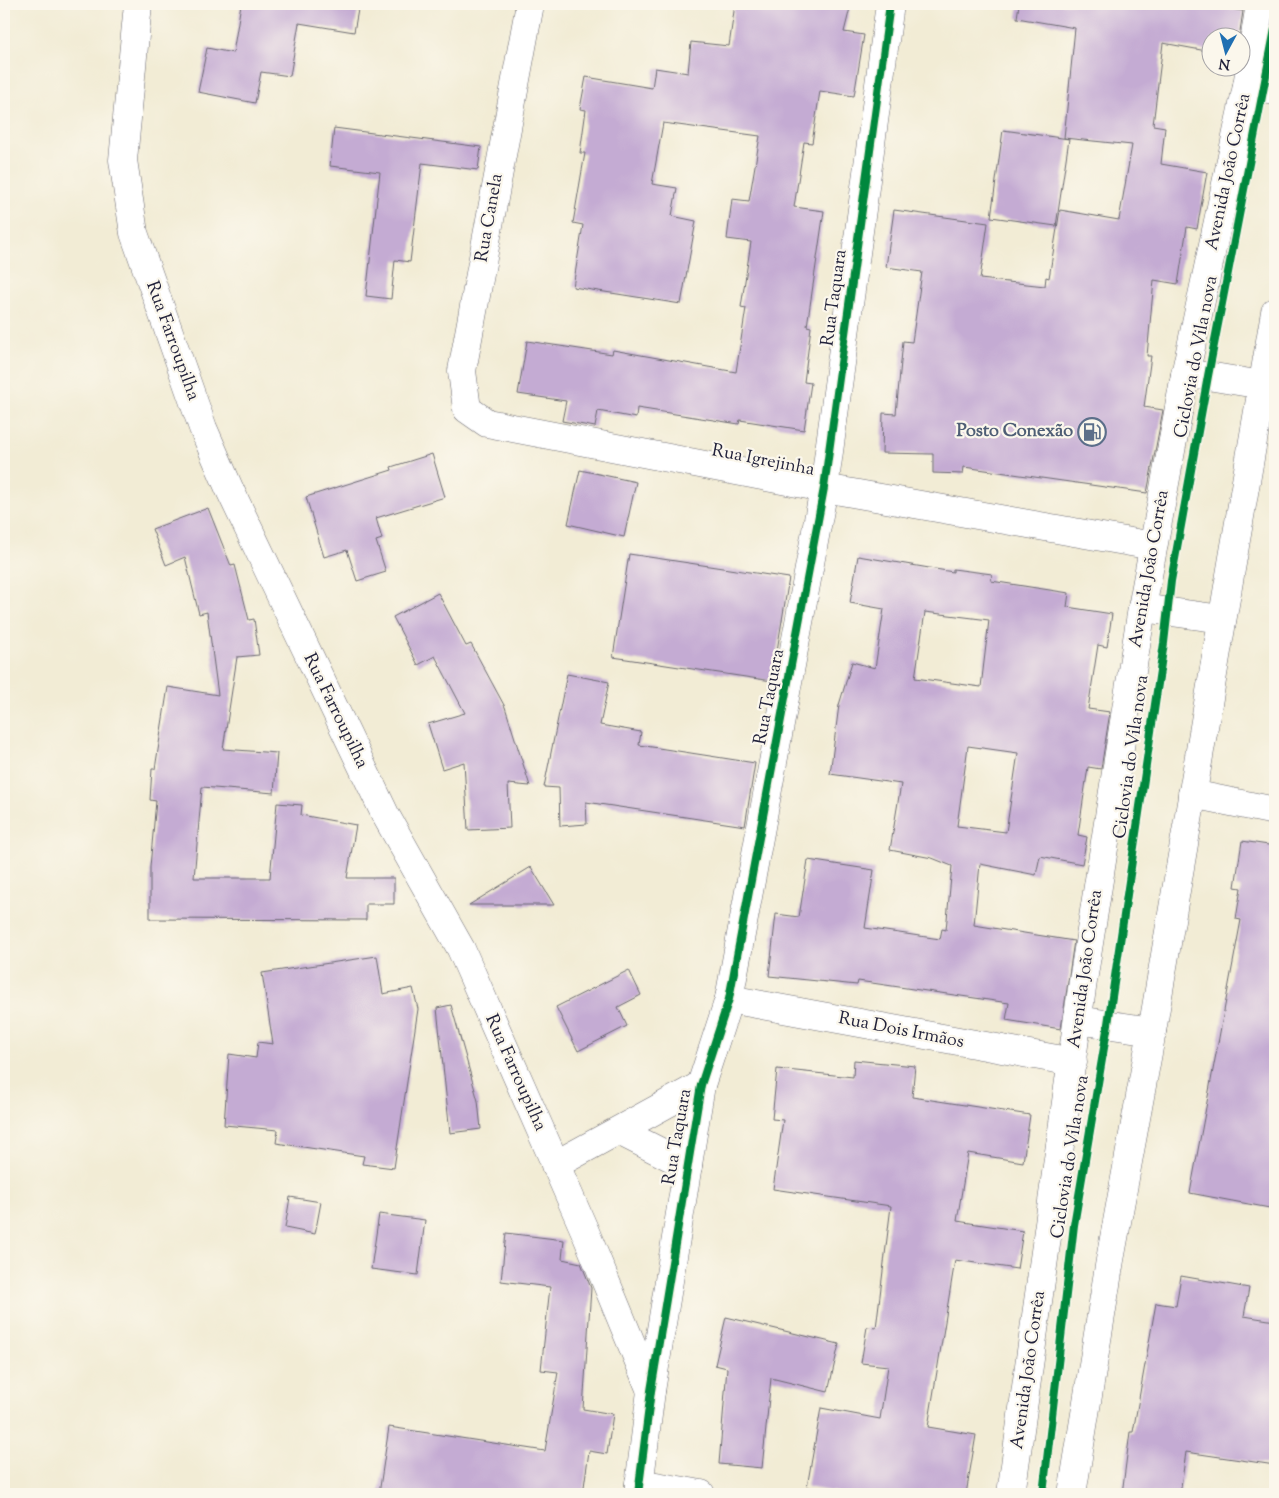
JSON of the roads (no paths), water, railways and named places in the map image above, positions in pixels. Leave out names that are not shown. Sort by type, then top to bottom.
[{"type":"street","name":"Rua Farroupilha","points":[[138,4],[123,160],[134,233],[203,428],[229,488],[385,814],[460,949],[651,1390]]},
{"type":"street","name":"Rua Canela","points":[[487,423],[467,409],[462,371],[530,4]]},
{"type":"street","name":"Rua Taquara","points":[[639,1489],[651,1390],[701,1085],[729,999],[824,488],[890,4]]},
{"type":"street","name":"Avenida João Corrêa","points":[[1011,1494],[1078,1020],[1142,608],[1185,375],[1247,86],[1260,4]]},
{"type":"street","points":[[1247,86],[1275,91]]},
{"type":"street","points":[[1072,1494],[1110,1260],[1152,1031],[1275,312]]},
{"type":"street","points":[[1185,375],[1208,376],[1262,385]]},
{"type":"street","name":"Rua Igrejinha","points":[[487,423],[824,488],[1153,546]]},
{"type":"street","points":[[1142,608],[1222,619]]},
{"type":"street","points":[[1192,794],[1275,811]]},
{"type":"street","name":"Rua Dois Irmãos","points":[[729,999],[1073,1062]]},
{"type":"street","points":[[1078,1020],[1152,1031]]},
{"type":"street","points":[[555,1165],[701,1085]]},
{"type":"street","points":[[619,1131],[688,1166]]},
{"type":"street","points":[[639,1489],[701,1494]]},
{"type":"place","name":"Posto Conexão","points":[[1092,432]]}]
